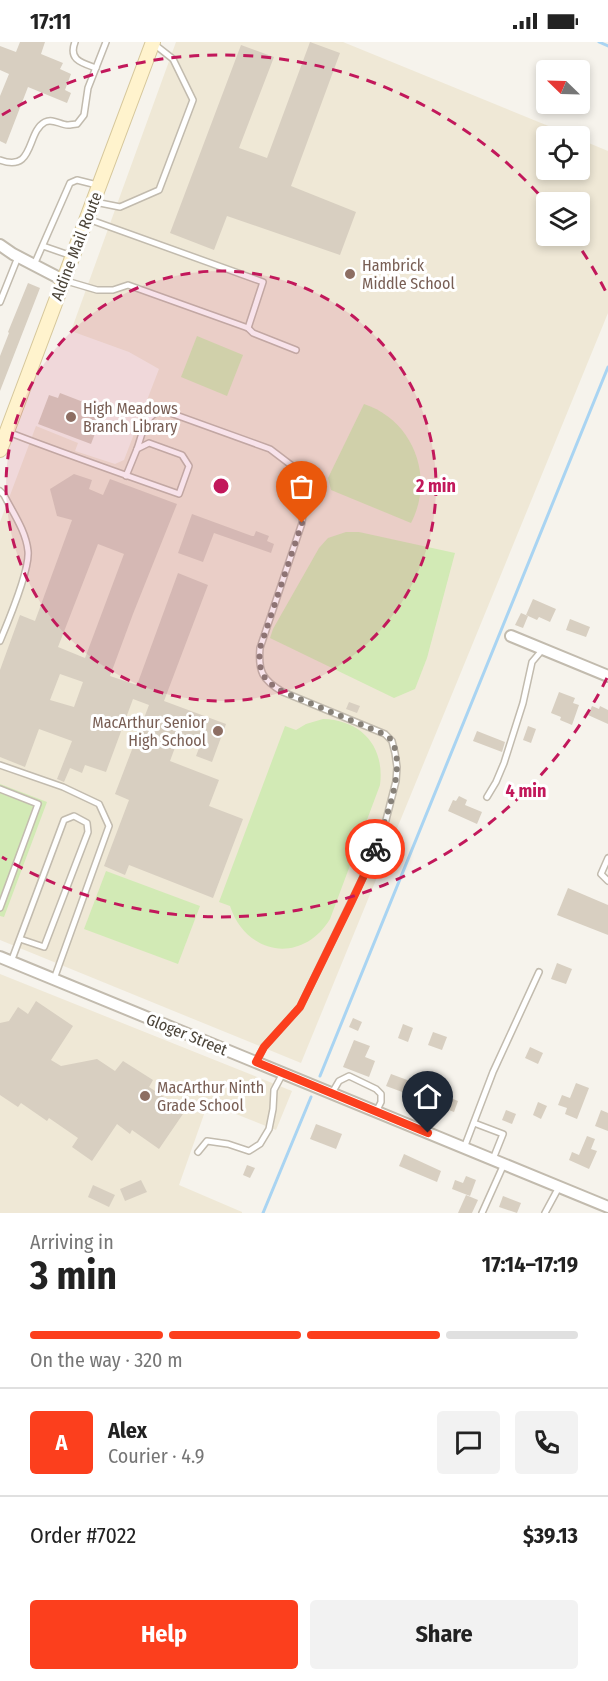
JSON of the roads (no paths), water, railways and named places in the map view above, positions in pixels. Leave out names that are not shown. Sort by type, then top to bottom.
[{"type":"main road","name":"Aldine Mail Route","points":[[0,450],[153,43]]},
{"type":"street","points":[[0,245],[63,280]]},
{"type":"street","points":[[511,636],[608,676]]},
{"type":"street","name":"Gloger Street","points":[[0,957],[608,1207]]},
{"type":"lane","points":[[75,42],[73,55],[79,62],[96,68]]},
{"type":"lane","points":[[0,160],[8,163],[17,162],[25,157],[39,127],[46,122],[77,124],[84,115],[88,88],[106,42]]},
{"type":"lane","points":[[93,202],[120,207],[159,190],[193,100],[173,59],[153,43]]},
{"type":"lane","points":[[34,265],[70,183],[77,180],[99,186]]},
{"type":"lane","points":[[87,218],[263,282],[248,328]]},
{"type":"lane","points":[[43,246],[72,256]]},
{"type":"lane","points":[[0,302],[18,257]]},
{"type":"lane","points":[[63,280],[97,290],[113,290],[128,285],[248,328],[253,333],[296,350]]},
{"type":"lane","points":[[126,476],[147,420],[153,413],[162,410],[270,449],[291,465],[299,476],[305,492],[302,523],[260,648],[261,671],[272,686],[283,692],[384,734],[392,741],[395,753],[396,781],[386,820],[368,867],[300,1007],[264,1047],[256,1062]]},
{"type":"lane","points":[[7,431],[178,494],[189,466],[183,455],[149,443],[137,449]]},
{"type":"lane","points":[[0,491],[22,528],[29,563],[0,641]]},
{"type":"lane","points":[[487,797],[504,763],[525,695],[532,662],[543,649]]},
{"type":"lane","points":[[0,765],[63,787],[99,804],[109,826],[54,979]]},
{"type":"lane","points":[[0,789],[38,804],[0,908]]},
{"type":"lane","points":[[11,962],[64,820],[74,816],[87,823],[88,832],[44,947],[20,939]]},
{"type":"lane","points":[[608,858],[601,874],[608,881]]},
{"type":"lane","points":[[464,1148],[497,1063],[539,972]]},
{"type":"lane","points":[[198,1152],[207,1142],[228,1144],[249,1151],[260,1144],[269,1129],[274,1090],[283,1073]]},
{"type":"lane","points":[[332,1093],[339,1081],[349,1076],[376,1089],[381,1094],[381,1102],[376,1112]]},
{"type":"lane","points":[[474,1123],[503,1134],[492,1160]]},
{"type":"lane","points":[[482,1213],[504,1164]]},
{"type":"lane","points":[[544,1213],[559,1187]]},
{"type":"lane","points":[[604,1213],[608,1207]]},
{"type":"waterway","points":[[599,42],[608,46]]},
{"type":"waterway","points":[[320,1076],[608,367]]},
{"type":"waterway","points":[[263,1213],[311,1097]]},
{"type":"place","name":"Hambrick Middle School","points":[[350,274]]},
{"type":"place","name":"High Meadows Branch Library","points":[[71,417]]},
{"type":"place","name":"MacArthur Senior High School","points":[[218,731]]},
{"type":"place","name":"MacArthur Ninth Grade School","points":[[145,1096]]}]
